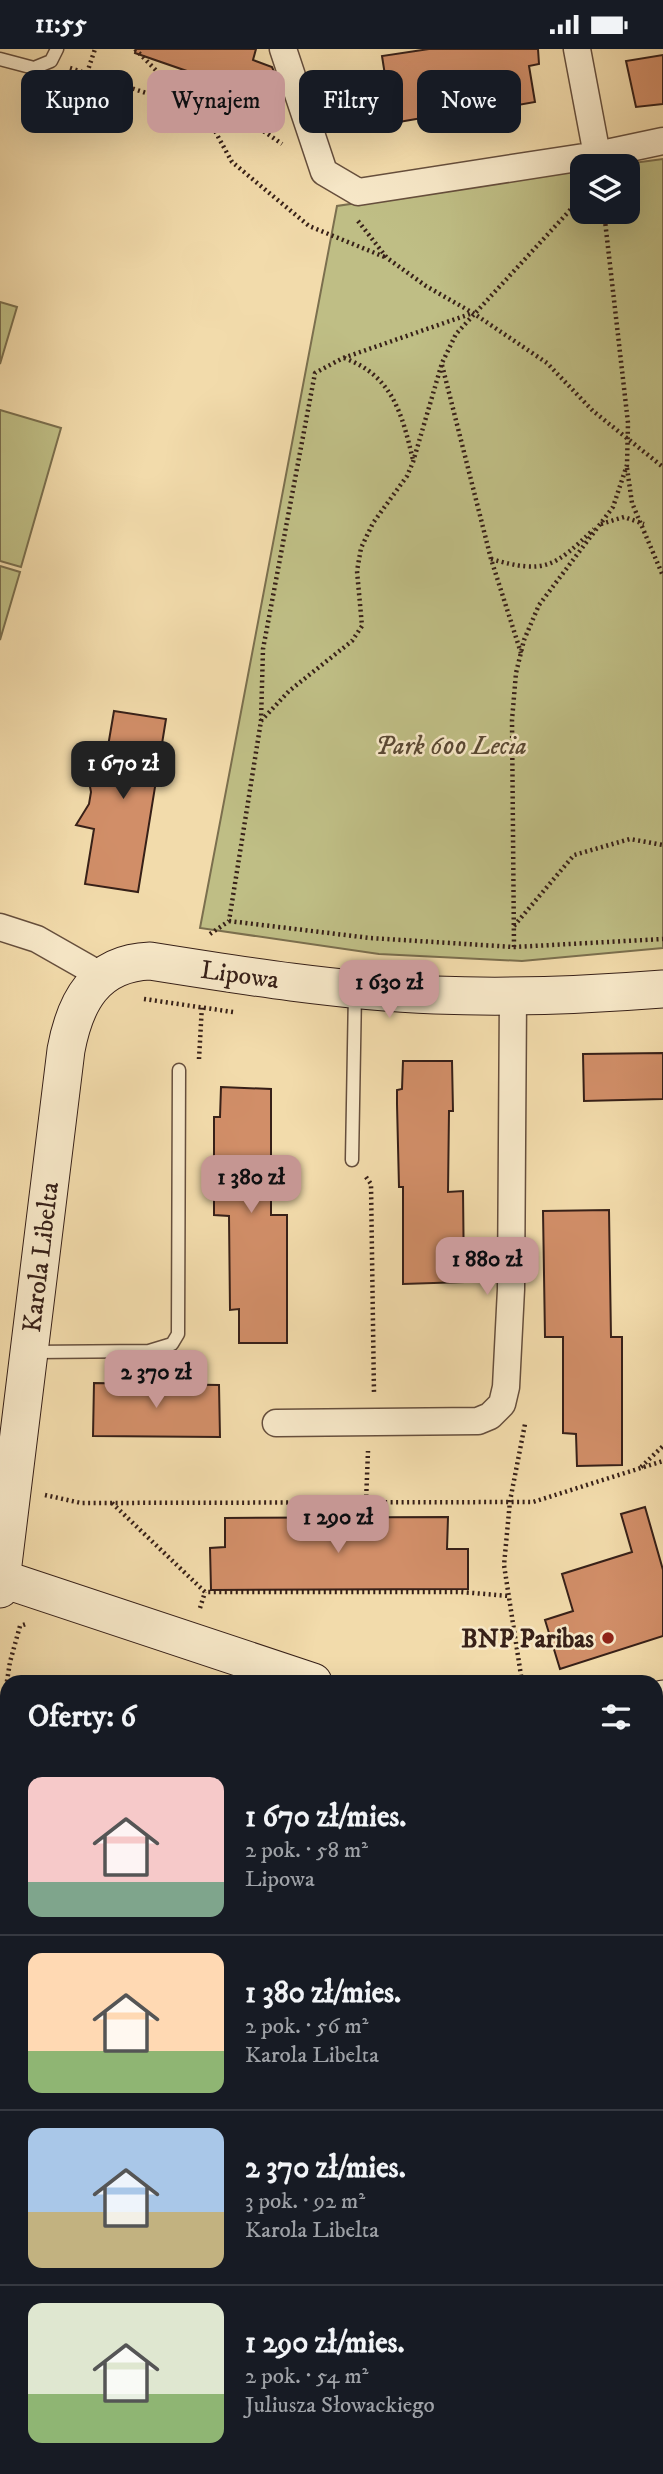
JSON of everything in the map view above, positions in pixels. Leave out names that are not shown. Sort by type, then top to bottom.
[{"type":"street","points":[[282,49],[324,171],[358,192],[570,159]]},
{"type":"street","points":[[577,49],[597,154]]},
{"type":"street","points":[[602,154],[663,141]]},
{"type":"street","points":[[0,927],[37,939],[102,977]]},
{"type":"street","name":"Lipowa","points":[[102,977],[140,961],[355,988],[434,995],[513,996],[663,989]]},
{"type":"street","name":"Karola Libelta","points":[[1,1582],[71,1022],[81,1000],[102,977]]},
{"type":"street","points":[[276,1423],[478,1421],[490,1416],[502,1404],[506,1387],[511,1289],[513,996]]},
{"type":"street","points":[[1,1582],[291,1675]]},
{"type":"lane","points":[[0,59],[34,68],[51,61],[57,49]]},
{"type":"lane","points":[[352,1160],[355,988]]},
{"type":"lane","points":[[29,1352],[149,1351],[172,1343],[178,1333],[178,1070]]},
{"type":"path","points":[[88,70],[95,49]]},
{"type":"path","points":[[135,49],[156,70]]},
{"type":"path","points":[[51,61],[78,70]]},
{"type":"path","points":[[216,133],[232,162],[309,226],[388,258]]},
{"type":"path","points":[[267,133],[324,171],[364,230],[388,258],[426,286],[473,313],[547,363],[593,411],[663,467]]},
{"type":"path","points":[[261,721],[289,691],[352,641],[362,626],[357,571],[361,548],[373,523],[407,476],[442,363],[456,334],[570,210]]},
{"type":"path","points":[[605,224],[632,503],[644,524],[663,576]]},
{"type":"path","points":[[229,921],[261,721],[263,649],[315,373],[343,358],[473,313]]},
{"type":"path","points":[[343,358],[364,366],[380,380],[395,401],[413,462]]},
{"type":"path","points":[[442,363],[491,559],[521,654]]},
{"type":"path","points":[[514,947],[512,720],[521,654],[539,605],[612,507],[627,465]]},
{"type":"path","points":[[491,559],[517,567],[544,567],[562,559],[600,524],[624,517],[644,524]]},
{"type":"path","points":[[514,927],[574,855],[630,839],[663,845]]},
{"type":"path","points":[[178,1070],[199,1072],[209,936],[229,921],[370,937],[514,947],[663,939]]},
{"type":"path","points":[[352,1160],[371,1184],[374,1422],[369,1446],[366,1502]]},
{"type":"path","points":[[502,1404],[527,1411],[522,1453],[510,1501],[503,1565],[521,1675]]},
{"type":"path","points":[[640,1468],[663,1446]]},
{"type":"path","points":[[13,1484],[82,1503],[533,1502],[663,1461]]},
{"type":"path","points":[[113,1503],[205,1592],[461,1592],[509,1596]]},
{"type":"path","points":[[8,1675],[20,1626],[31,1621]]},
{"type":"green space","name":"Park 600 Lecia","points":[[663,159],[663,948],[522,961],[379,954],[200,928],[337,206],[570,172],[570,224],[640,224],[640,162]]},
{"type":"green space","points":[[0,302],[17,307],[0,364]]},
{"type":"green space","points":[[0,410],[61,428],[21,567],[0,561]]},
{"type":"green space","points":[[0,566],[20,572],[0,640]]},
{"type":"building","points":[[136,49],[256,49],[253,60],[272,67],[273,70],[184,70],[135,53]]},
{"type":"building","points":[[429,49],[538,49],[539,64],[529,66],[535,102],[521,104],[521,70],[417,70],[417,119],[403,121],[403,70],[384,70],[382,56]]},
{"type":"building","points":[[663,55],[663,104],[636,107],[626,61]]},
{"type":"building","points":[[114,711],[166,719],[138,892],[85,884],[94,829],[76,825],[89,804],[91,792],[86,765],[105,764]]},
{"type":"building","points":[[663,1053],[663,1099],[584,1101],[583,1054]]},
{"type":"building","points":[[403,1061],[452,1061],[453,1111],[449,1111],[448,1192],[463,1191],[464,1282],[403,1284],[403,1187],[399,1187],[397,1090],[402,1089]]},
{"type":"building","points":[[221,1087],[271,1089],[271,1215],[287,1215],[287,1343],[239,1343],[239,1309],[230,1310],[229,1216],[214,1215],[214,1117],[220,1117]]},
{"type":"building","points":[[609,1210],[611,1337],[622,1337],[622,1465],[577,1466],[576,1434],[563,1433],[563,1337],[545,1337],[543,1211]]},
{"type":"building","points":[[94,1383],[219,1385],[220,1437],[93,1436]]},
{"type":"building","points":[[645,1507],[663,1570],[663,1636],[560,1669],[545,1620],[573,1611],[562,1574],[632,1552],[621,1514]]},
{"type":"building","points":[[448,1517],[447,1549],[468,1549],[468,1589],[211,1590],[210,1548],[225,1547],[225,1518]]},
{"type":"place","name":"BNP Paribas","points":[[608,1638]]}]
